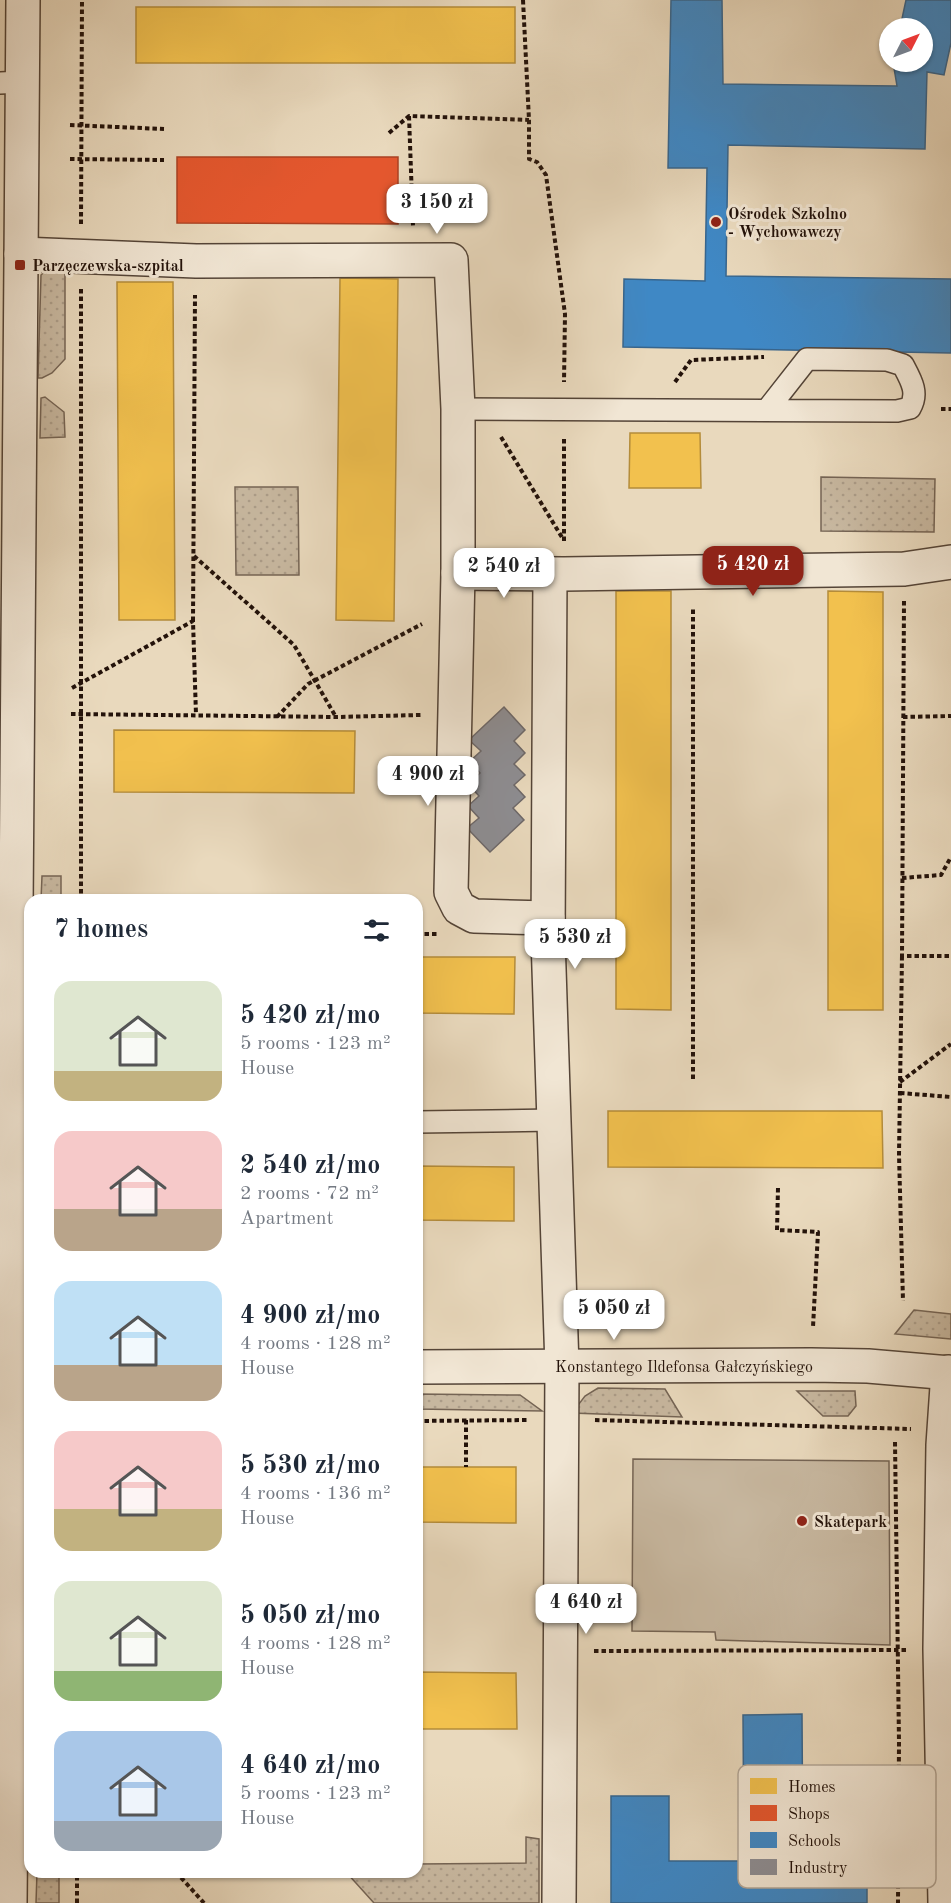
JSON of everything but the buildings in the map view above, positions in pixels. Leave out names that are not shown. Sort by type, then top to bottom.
[{"type":"street","points":[[10,1903],[15,1368],[7,1039],[10,460],[21,254],[11,82],[23,0]]},
{"type":"street","points":[[21,254],[196,261],[451,260],[471,409],[458,573],[451,892],[459,908],[474,916],[549,918]]},
{"type":"street","points":[[458,573],[693,573],[904,569],[951,562]]},
{"type":"street","points":[[557,574],[549,918],[562,1366],[559,1903]]},
{"type":"street","name":"Konstantego Ildefonsa Gałczyńskiego","points":[[423,1367],[823,1365],[949,1373]]},
{"type":"street","points":[[945,1903],[948,1864],[940,1649],[947,1536],[943,1445],[949,1373]]},
{"type":"lane","points":[[471,409],[897,411],[910,408],[915,400],[913,384],[903,365],[887,360],[807,359],[767,410]]},
{"type":"lane","points":[[423,1122],[554,1120]]},
{"type":"path","points":[[81,894],[82,0]]},
{"type":"path","points":[[522,0],[529,159],[537,162],[546,175],[564,314],[564,540],[557,574]]},
{"type":"path","points":[[388,133],[409,116],[529,120]]},
{"type":"path","points":[[409,116],[416,261]]},
{"type":"path","points":[[70,125],[164,129]]},
{"type":"path","points":[[70,159],[164,160]]},
{"type":"path","points":[[196,261],[193,621],[196,715]]},
{"type":"path","points":[[656,410],[691,360],[764,357]]},
{"type":"path","points":[[471,409],[564,540]]},
{"type":"path","points":[[194,556],[294,645],[336,717]]},
{"type":"path","points":[[903,1301],[899,1155],[904,569]]},
{"type":"path","points":[[693,573],[693,1079]]},
{"type":"path","points":[[72,688],[193,621]]},
{"type":"path","points":[[277,717],[309,684],[426,622]]},
{"type":"path","points":[[71,714],[277,717],[422,715]]},
{"type":"path","points":[[903,717],[951,716]]},
{"type":"path","points":[[902,878],[941,875],[951,857]]},
{"type":"path","points":[[902,956],[951,956]]},
{"type":"path","points":[[900,1082],[951,1044]]},
{"type":"path","points":[[900,1093],[951,1097]]},
{"type":"path","points":[[778,1188],[777,1230],[818,1232],[813,1327]]},
{"type":"path","points":[[466,1420],[466,1467]]},
{"type":"path","points":[[423,1421],[536,1420]]},
{"type":"path","points":[[585,1420],[914,1429]]},
{"type":"path","points":[[894,1442],[897,1765]]},
{"type":"path","points":[[560,1654],[575,1651],[940,1649]]},
{"type":"path","points":[[77,1878],[77,1903]]},
{"type":"path","points":[[181,1878],[204,1903]]},
{"type":"path","points":[[898,1888],[898,1903]]},
{"type":"shaded area","points":[[49,268],[65,268],[65,359],[52,373],[38,378],[41,275]]},
{"type":"shaded area","points":[[45,397],[64,412],[65,437],[40,438],[41,398]]},
{"type":"shaded area","points":[[821,477],[935,479],[934,532],[821,531]]},
{"type":"shaded area","points":[[235,487],[298,487],[299,575],[236,575]]},
{"type":"shaded area","points":[[42,876],[61,876],[61,894],[41,894]]},
{"type":"shaded area","points":[[914,1310],[951,1314],[951,1339],[895,1334]]},
{"type":"shaded area","points":[[598,1388],[665,1389],[682,1417],[572,1413],[585,1396]]},
{"type":"shaded area","points":[[797,1391],[855,1391],[856,1406],[848,1416],[823,1416]]},
{"type":"shaded area","points":[[423,1394],[520,1395],[542,1411],[423,1409]]},
{"type":"shaded area","name":"Skatepark","points":[[633,1459],[889,1461],[890,1645],[716,1640],[715,1632],[632,1631]]},
{"type":"shaded area","points":[[526,1837],[539,1839],[539,1903],[374,1903],[351,1878],[423,1878],[423,1864],[526,1863]]},
{"type":"shaded area","points":[[37,1878],[59,1878],[59,1903],[36,1903]]},
{"type":"place","name":"Ośrodek Szkolno - Wychowawczy","points":[[716,222]]},
{"type":"place","name":"Parzęczewska-szpital","points":[[20,265]]},
{"type":"place","name":"Skatepark","points":[[802,1521]]}]
